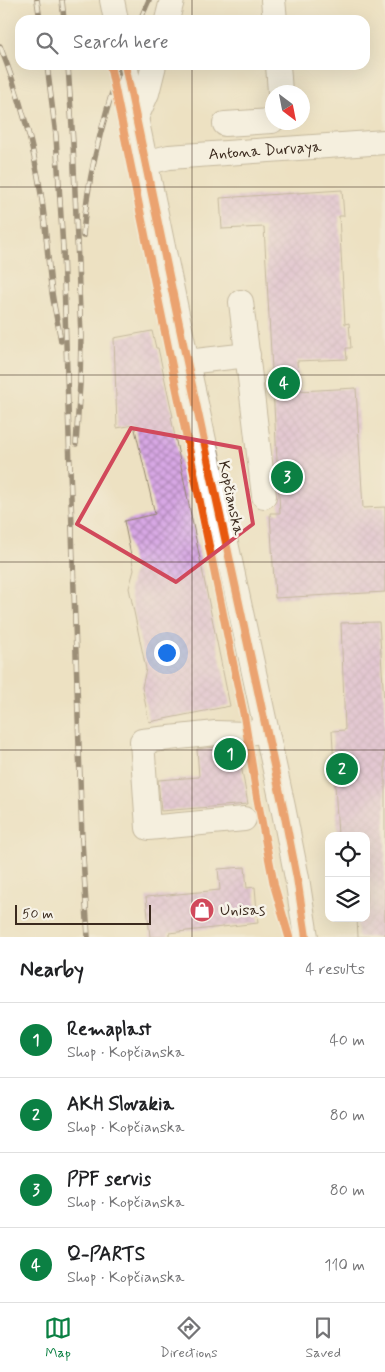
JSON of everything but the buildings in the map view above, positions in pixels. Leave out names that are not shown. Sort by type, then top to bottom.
[{"type":"street","points":[[112,0],[115,15]]},
{"type":"street","points":[[168,15],[172,0]]},
{"type":"street","points":[[273,0],[274,15]]},
{"type":"street","name":"Kopčianska","points":[[126,70],[297,878],[306,937]]},
{"type":"street","points":[[136,118],[147,94],[153,70]]},
{"type":"street","points":[[278,70],[279,85]]},
{"type":"street","points":[[225,124],[265,121]]},
{"type":"street","name":"Antona Durvaya","points":[[145,163],[169,157],[385,142]]},
{"type":"street","points":[[241,302],[264,496]]},
{"type":"street","points":[[187,362],[248,355]]},
{"type":"street","points":[[244,819],[148,828],[142,741],[216,733],[246,734],[266,729]]},
{"type":"highlighted area","points":[[131,428],[240,448],[253,524],[176,582],[77,524]]},
{"type":"railway","points":[[37,0],[39,15]]},
{"type":"railway","points":[[62,0],[64,15]]},
{"type":"railway","points":[[142,15],[149,0]]},
{"type":"railway","points":[[0,46],[30,137],[38,175],[52,292],[61,341]]},
{"type":"railway","points":[[48,70],[56,136],[63,249],[82,840],[88,937]]},
{"type":"railway","points":[[68,70],[81,336],[76,444]]},
{"type":"railway","points":[[83,236],[88,192],[96,149],[119,70]]},
{"type":"cycle path","points":[[111,70],[244,716],[274,885],[289,937]]},
{"type":"cycle path","points":[[126,70],[283,807],[306,937]]},
{"type":"place","name":"Q-PARTS","points":[[284,383]]},
{"type":"place","name":"PPF servis","points":[[287,477]]},
{"type":"place","name":"Remaplast","points":[[230,754]]},
{"type":"place","name":"AKH Slovakia","points":[[342,769]]},
{"type":"place","name":"Unisas","points":[[202,910]]}]
